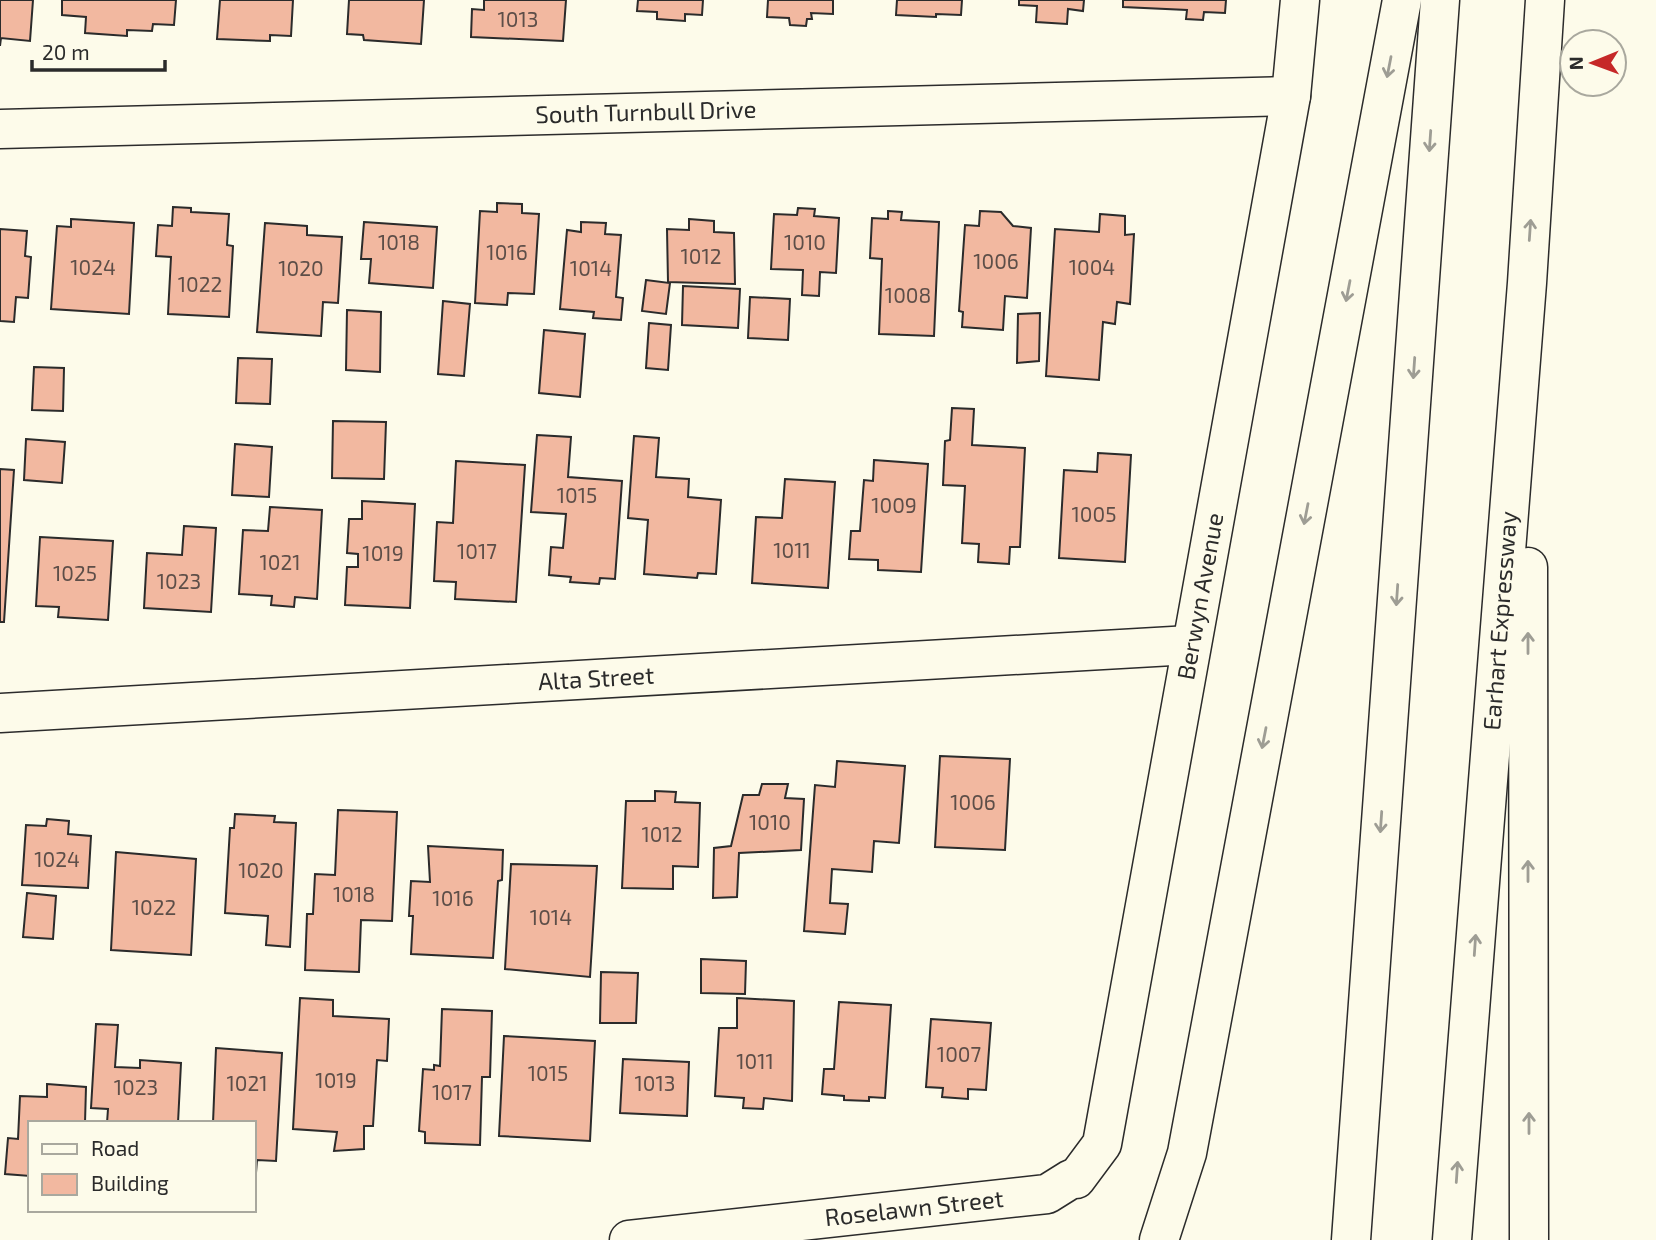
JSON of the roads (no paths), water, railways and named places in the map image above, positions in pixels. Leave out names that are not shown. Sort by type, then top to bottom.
[{"type":"main road","name":"Berwyn Avenue","points":[[1071,1180],[1076,1179],[1102,1144],[1291,96],[1300,0]]},
{"type":"main road","points":[[1159,1240],[1187,1153],[1402,0]]},
{"type":"main road","points":[[1351,1240],[1440,0]]},
{"type":"main road","name":"Earhart Expressway","points":[[1452,1240],[1527,283],[1545,0]]},
{"type":"main road","name":"South Turnbull Drive","points":[[0,129],[1291,96]]},
{"type":"main road","points":[[1527,283],[1529,1240]]},
{"type":"main road","name":"Alta Street","points":[[0,713],[1190,645]]},
{"type":"main road","name":"Roselawn Street","points":[[629,1240],[1047,1194],[1071,1180]]}]
